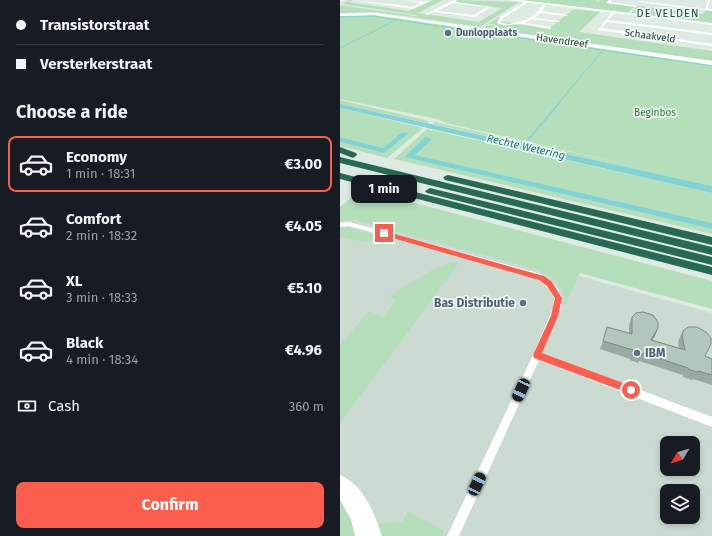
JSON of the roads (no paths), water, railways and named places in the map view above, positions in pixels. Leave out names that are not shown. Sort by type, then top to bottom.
[{"type":"highway","points":[[340,151],[353,155],[375,172]]},
{"type":"highway","points":[[340,156],[375,172],[712,260]]},
{"type":"highway","points":[[340,160],[375,172],[712,271]]},
{"type":"highway","points":[[340,168],[396,173],[712,251]]},
{"type":"highway","points":[[340,176],[375,172],[712,241]]},
{"type":"street","points":[[354,0],[413,8],[431,0]]},
{"type":"street","points":[[405,0],[426,3]]},
{"type":"street","points":[[396,6],[408,0]]},
{"type":"street","points":[[427,14],[456,0]]},
{"type":"street","points":[[511,0],[712,24]]},
{"type":"street","points":[[611,0],[608,2],[636,6]]},
{"type":"street","points":[[709,0],[707,7],[710,10]]},
{"type":"street","points":[[629,14],[640,1],[710,10]]},
{"type":"street","points":[[452,2],[490,7],[470,19]]},
{"type":"street","points":[[527,2],[502,17],[498,22],[505,24],[518,23],[550,28]]},
{"type":"street","points":[[518,23],[531,18],[540,12],[545,4]]},
{"type":"street","points":[[434,11],[475,16]]},
{"type":"street","points":[[540,12],[566,15]]},
{"type":"street","name":"Schaakveld","points":[[614,12],[599,29],[712,45]]},
{"type":"street","name":"Havendreef","points":[[340,15],[375,14],[712,63]]},
{"type":"street","points":[[531,18],[558,21]]},
{"type":"street","name":"Schaakveld","points":[[607,21],[712,34]]},
{"type":"street","points":[[340,225],[349,224],[535,275],[549,284],[555,291],[558,298],[554,316],[537,355],[453,536]]},
{"type":"street","points":[[537,355],[712,422]]},
{"type":"street","points":[[340,482],[344,484],[357,500],[369,519],[374,536]]},
{"type":"street","points":[[340,488],[354,508],[362,528],[363,536]]},
{"type":"water","name":"Rechte Wetering","points":[[340,104],[712,186],[712,193],[340,108]]},
{"type":"water","points":[[402,132],[409,133],[384,153],[340,142],[340,137],[383,148]]},
{"type":"water","points":[[425,137],[432,139],[415,155],[712,223],[712,229],[404,157]]},
{"type":"waterway","points":[[340,17],[373,16],[437,26]]},
{"type":"waterway","points":[[363,37],[394,21]]},
{"type":"waterway","points":[[441,26],[475,31]]},
{"type":"waterway","points":[[479,32],[712,66]]},
{"type":"waterway","points":[[340,48],[362,37]]},
{"type":"waterway","points":[[587,70],[601,52]]},
{"type":"waterway","points":[[559,103],[585,71]]},
{"type":"waterway","name":"Rechte Wetering","points":[[528,140],[560,102]]},
{"type":"place","name":"Dunlopplaats","points":[[448,33]]},
{"type":"place","name":"Bas Distributie","points":[[523,303]]},
{"type":"place","name":"IBM","points":[[637,353]]},
{"type":"district","name":"DE VELDEN","points":[[668,13]]},
{"type":"park label","name":"Beginbos","points":[[655,113]]}]
